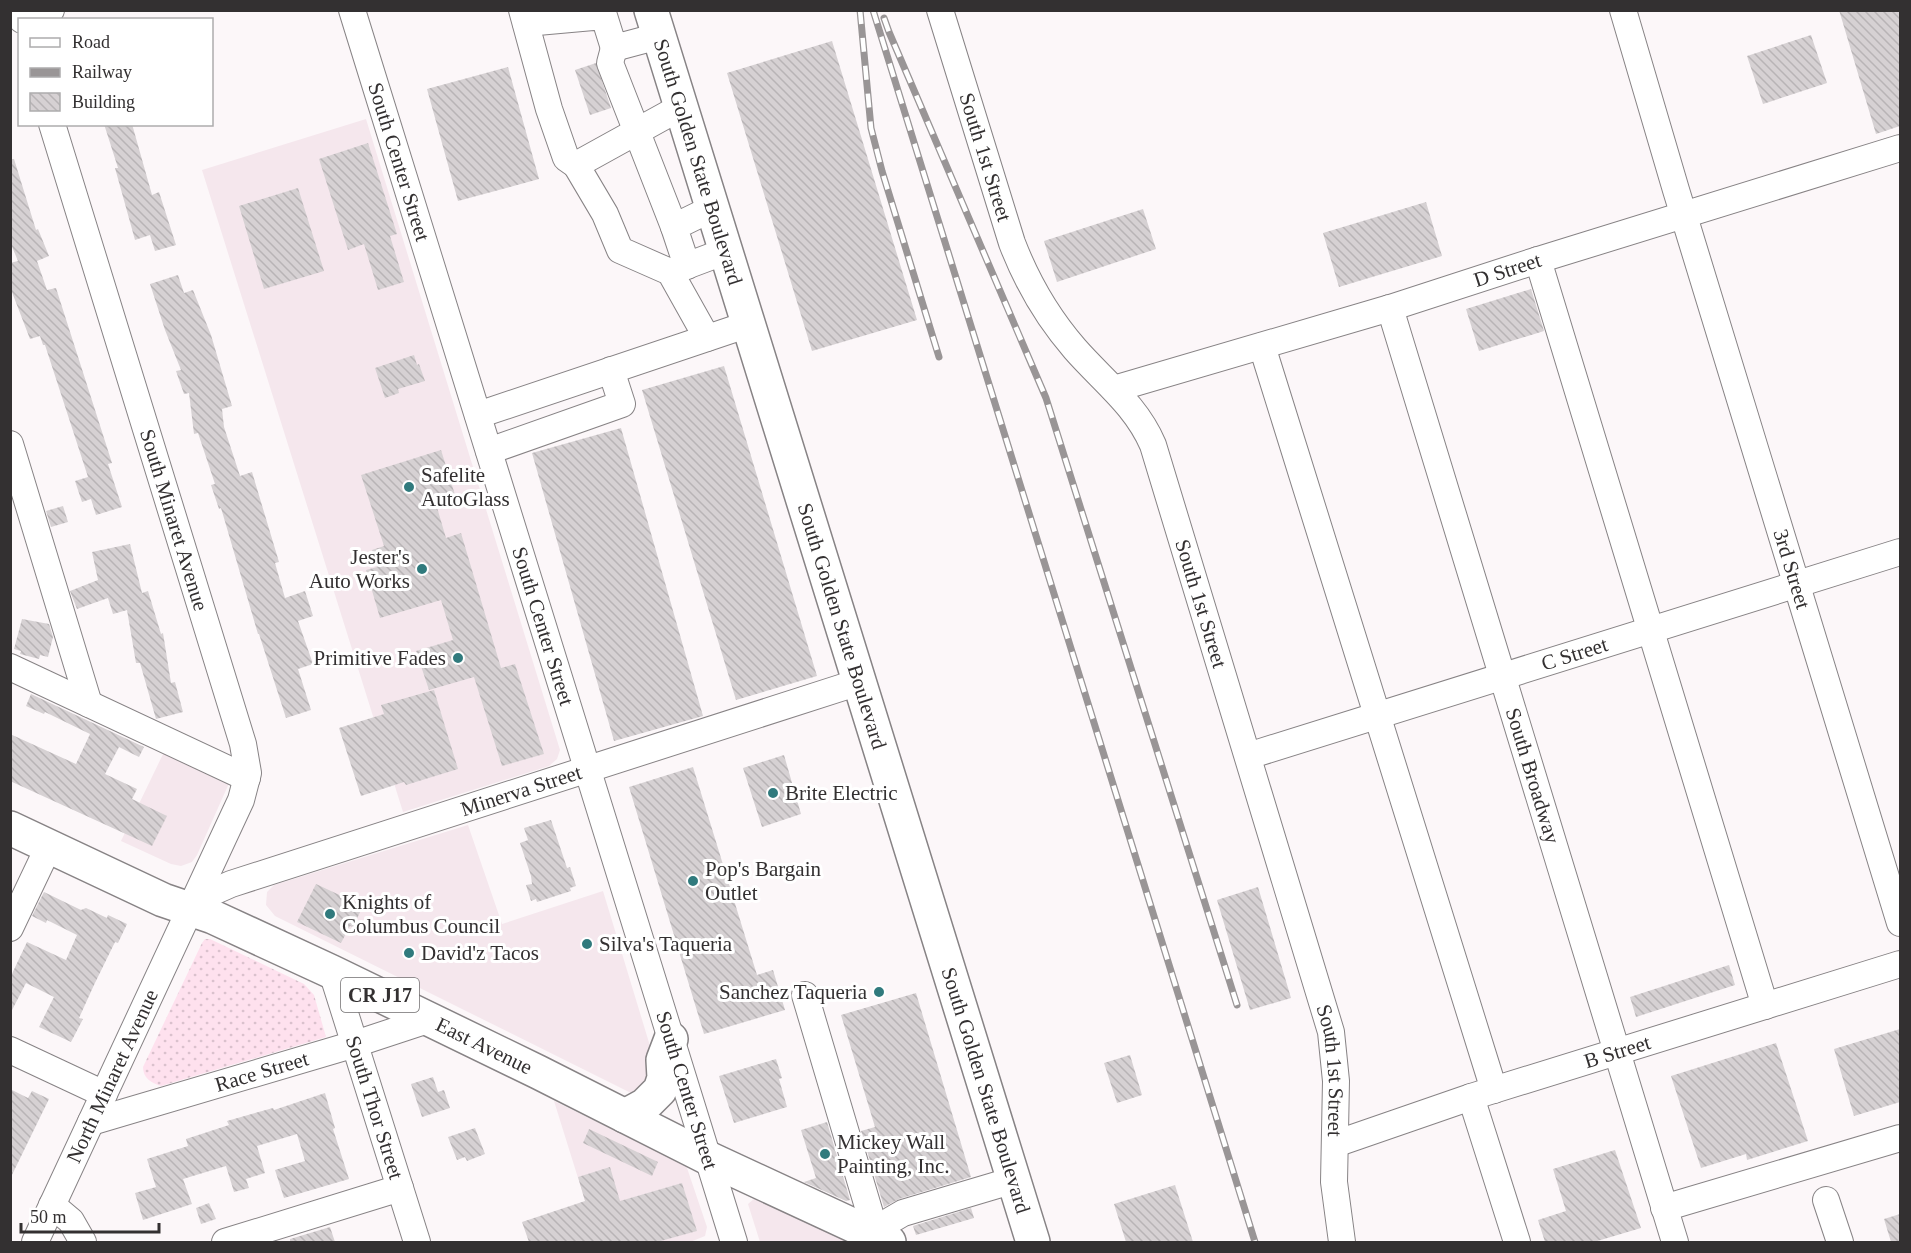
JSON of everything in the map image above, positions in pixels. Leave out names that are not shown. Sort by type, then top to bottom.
[{"type":"main road","name":"South Golden State Boulevard","points":[[655,23],[1033,1242]]},
{"type":"main road","name":"East Avenue","points":[[10,828],[163,900],[213,917],[332,972],[708,1158],[883,1240]]},
{"type":"main road","points":[[625,1116],[645,1105],[660,1090],[664,1078],[663,1060],[671,1039]]},
{"type":"street","points":[[26,18],[51,10]]},
{"type":"street","name":"South Center Street","points":[[352,10],[734,1242]]},
{"type":"street","name":"South 1st Street","points":[[940,10],[1012,243],[1024,272],[1060,331],[1140,419],[1153,445],[1331,1032],[1336,1080],[1335,1190],[1342,1242]]},
{"type":"street","name":"3rd Street","points":[[1623,10],[1900,923]]},
{"type":"street","points":[[707,338],[678,269],[674,227],[610,63],[614,48],[604,16],[524,17],[549,109],[566,158],[576,165],[605,214],[620,250],[678,269],[726,251]]},
{"type":"street","points":[[614,48],[655,23]]},
{"type":"street","points":[[576,165],[681,107]]},
{"type":"street","name":"South Minaret Avenue","points":[[53,126],[243,744],[248,778],[241,800],[189,909]]},
{"type":"street","name":"D Street","points":[[1114,389],[1390,308],[1900,148]]},
{"type":"street","points":[[674,227],[712,208]]},
{"type":"street","points":[[1538,260],[1764,1006]]},
{"type":"street","name":"South Broadway","points":[[1390,308],[1675,1242]]},
{"type":"street","points":[[478,415],[749,324]]},
{"type":"street","points":[[1262,346],[1377,716],[1482,1094],[1517,1242]]},
{"type":"street","points":[[489,451],[622,404],[611,370]]},
{"type":"street","points":[[542,393],[552,429]]},
{"type":"street","points":[[10,444],[89,704]]},
{"type":"street","name":"C Street","points":[[1248,756],[1900,552]]},
{"type":"street","points":[[10,667],[248,778]]},
{"type":"street","name":"Minerva Street","points":[[189,909],[206,895],[231,884],[859,682]]},
{"type":"street","points":[[10,928],[49,846]]},
{"type":"street","points":[[209,868],[219,880],[231,884]]},
{"type":"street","name":"North Minaret Avenue","points":[[35,1242],[189,909]]},
{"type":"street","name":"B Street","points":[[1335,1144],[1482,1094],[1900,964]]},
{"type":"street","name":"South Thor Street","points":[[332,972],[417,1242]]},
{"type":"street","points":[[805,995],[883,1240]]},
{"type":"street","name":"Race Street","points":[[91,1122],[355,1044],[431,1019]]},
{"type":"street","points":[[10,1050],[104,1094]]},
{"type":"street","points":[[1664,1208],[1900,1138]]},
{"type":"street","points":[[883,1240],[891,1220],[903,1213],[1014,1180]]},
{"type":"street","points":[[225,1242],[400,1188]]},
{"type":"street","points":[[1826,1200],[1840,1242]]},
{"type":"street","points":[[52,1205],[71,1221],[83,1242]]},
{"type":"shaded area","points":[[366,119],[560,750],[557,759],[549,766],[403,812],[202,170]]},
{"type":"shaded area","points":[[165,750],[230,781],[197,855],[192,862],[181,866],[171,864],[121,841]]},
{"type":"shaded area","points":[[468,825],[502,924],[603,891],[657,1069],[635,1095],[275,916],[266,905],[267,892],[274,885]]},
{"type":"shaded area","points":[[205,939],[210,939],[304,984],[314,995],[326,1037],[161,1086],[148,1080],[143,1067]]},
{"type":"shaded area","points":[[554,1101],[686,1165],[707,1227],[705,1236],[690,1242],[598,1242]]},
{"type":"shaded area","points":[[755,1198],[851,1242],[760,1242],[748,1204]]},
{"type":"building","points":[[1839,10],[1900,10],[1900,126],[1876,134]]},
{"type":"building","points":[[1811,35],[1827,83],[1763,104],[1747,56]]},
{"type":"building","points":[[832,41],[917,320],[812,351],[727,73]]},
{"type":"building","points":[[596,63],[611,108],[590,115],[575,70]]},
{"type":"building","points":[[508,67],[539,179],[458,201],[427,89]]},
{"type":"building","points":[[105,126],[133,126],[152,195],[159,192],[176,245],[155,251],[150,235],[135,240],[115,168],[118,168]]},
{"type":"building","points":[[368,143],[397,234],[390,236],[404,282],[378,290],[364,244],[348,250],[319,159]]},
{"type":"building","points":[[10,159],[14,159],[36,230],[38,229],[49,256],[37,261],[47,290],[56,288],[112,463],[108,464],[122,507],[96,515],[91,499],[82,502],[75,481],[88,477],[45,345],[40,336],[30,339],[10,287],[10,263],[18,261],[10,242]]},
{"type":"building","points":[[298,188],[324,271],[264,289],[239,206]]},
{"type":"building","points":[[1426,202],[1442,256],[1339,287],[1323,233]]},
{"type":"building","points":[[1143,209],[1156,249],[1057,282],[1044,241]]},
{"type":"building","points":[[178,275],[184,293],[193,290],[211,335],[232,406],[222,409],[224,427],[240,476],[252,472],[279,562],[275,563],[285,598],[305,591],[313,616],[298,621],[313,664],[298,669],[311,710],[286,718],[258,634],[221,508],[219,509],[211,485],[215,484],[198,433],[194,434],[189,393],[184,394],[176,371],[181,370],[150,284]]},
{"type":"building","points":[[1531,289],[1544,331],[1479,351],[1466,309]]},
{"type":"building","points":[[414,355],[425,381],[398,389],[399,393],[385,398],[375,368]]},
{"type":"building","points":[[724,366],[817,676],[736,700],[642,390]]},
{"type":"building","points":[[621,428],[703,716],[614,741],[532,453]]},
{"type":"building","points":[[441,450],[456,498],[436,504],[446,538],[461,533],[501,668],[515,664],[544,754],[502,766],[474,677],[429,690],[416,651],[453,640],[441,600],[380,618],[366,570],[377,567],[372,550],[384,546],[361,475]]},
{"type":"building","points":[[63,506],[68,522],[51,527],[46,511]]},
{"type":"building","points":[[130,544],[142,593],[148,591],[161,634],[163,633],[171,683],[175,682],[183,712],[156,719],[140,663],[136,663],[127,610],[113,614],[108,598],[77,609],[70,591],[98,580],[92,552]]},
{"type":"building","points":[[22,619],[49,624],[53,637],[48,657],[40,655],[39,659],[20,654],[21,651],[14,649]]},
{"type":"building","points":[[434,690],[458,769],[406,785],[404,782],[361,796],[339,728],[384,714],[381,705]]},
{"type":"building","points":[[31,694],[144,747],[139,757],[119,747],[105,774],[137,789],[132,799],[167,816],[152,846],[10,781],[10,734],[76,764],[90,734],[45,712],[44,714],[26,706]]},
{"type":"building","name":"Brite Electric","points":[[784,755],[801,814],[762,827],[743,768]]},
{"type":"building","name":"Pop's Bargain Outlet","points":[[693,767],[757,975],[773,970],[785,1010],[704,1034],[629,787]]},
{"type":"building","points":[[551,820],[567,868],[570,867],[576,886],[570,888],[571,891],[537,902],[536,899],[531,901],[526,885],[532,884],[531,876],[520,843],[528,840],[524,828]]},
{"type":"building","name":"Knights of Columbus Council","points":[[316,884],[363,906],[353,927],[350,926],[341,943],[297,922]]},
{"type":"building","points":[[1258,887],[1291,998],[1250,1010],[1217,900]]},
{"type":"building","points":[[44,892],[81,910],[86,908],[127,924],[118,943],[115,942],[94,985],[79,1018],[83,1019],[71,1042],[39,1027],[54,997],[26,983],[10,1014],[10,978],[27,942],[66,960],[77,935],[47,920],[46,923],[32,916]]},
{"type":"building","points":[[1729,965],[1735,985],[1636,1017],[1630,997]]},
{"type":"building","points":[[916,993],[971,1177],[899,1199],[884,1207],[861,1131],[875,1127],[841,1015]]},
{"type":"building","points":[[1900,1029],[1900,1102],[1854,1116],[1834,1049]]},
{"type":"building","points":[[1776,1043],[1808,1141],[1747,1160],[1746,1154],[1701,1168],[1671,1076]]},
{"type":"building","points":[[1130,1055],[1142,1095],[1117,1103],[1104,1063]]},
{"type":"building","points":[[776,1059],[787,1107],[734,1123],[719,1076]]},
{"type":"building","points":[[433,1077],[438,1092],[444,1090],[450,1108],[422,1117],[411,1084]]},
{"type":"building","points":[[10,1089],[28,1098],[32,1091],[49,1099],[10,1179]]},
{"type":"building","points":[[325,1093],[335,1128],[333,1129],[349,1179],[284,1198],[275,1170],[305,1161],[297,1134],[257,1146],[265,1173],[246,1179],[249,1188],[234,1192],[226,1166],[183,1179],[192,1204],[143,1220],[135,1193],[156,1187],[147,1159],[188,1146],[186,1139],[229,1125],[227,1121],[273,1108],[274,1110]]},
{"type":"building","name":"Mickey Wall Painting, Inc.","points":[[827,1122],[850,1200],[846,1201],[804,1182],[816,1178],[801,1130]]},
{"type":"building","points":[[475,1128],[485,1154],[467,1161],[465,1157],[457,1160],[448,1137]]},
{"type":"building","points":[[589,1129],[658,1162],[652,1176],[583,1143]]},
{"type":"building","points":[[1615,1150],[1641,1228],[1594,1242],[1545,1242],[1538,1220],[1566,1211],[1553,1169]]},
{"type":"building","points":[[610,1167],[620,1201],[682,1183],[697,1231],[657,1242],[529,1242],[522,1222],[585,1201],[578,1177]]},
{"type":"building","points":[[1175,1185],[1193,1242],[1126,1242],[1114,1204]]},
{"type":"building","points":[[209,1203],[216,1219],[201,1224],[196,1208]]},
{"type":"building","points":[[971,1208],[974,1218],[916,1235],[913,1226]]},
{"type":"building","points":[[1900,1214],[1900,1242],[1891,1242],[1884,1219]]},
{"type":"building","points":[[330,1227],[335,1242],[290,1242],[290,1239]]},
{"type":"railway","points":[[860,10],[871,128],[939,357]]},
{"type":"railway","points":[[873,10],[1255,1242]]},
{"type":"railway","points":[[884,18],[1046,398],[1237,1005]]},
{"type":"place","name":"Safelite AutoGlass","points":[[409,487]]},
{"type":"place","name":"Jester's Auto Works","points":[[422,569]]},
{"type":"place","name":"Primitive Fades","points":[[458,658]]},
{"type":"place","name":"Brite Electric","points":[[773,793]]},
{"type":"place","name":"Pop's Bargain Outlet","points":[[693,881]]},
{"type":"place","name":"Knights of Columbus Council","points":[[330,914]]},
{"type":"place","name":"Silva's Taqueria","points":[[587,944]]},
{"type":"place","name":"David'z Tacos","points":[[409,953]]},
{"type":"place","name":"Sanchez Taqueria","points":[[879,992]]},
{"type":"place","name":"Mickey Wall Painting, Inc.","points":[[825,1154]]}]
